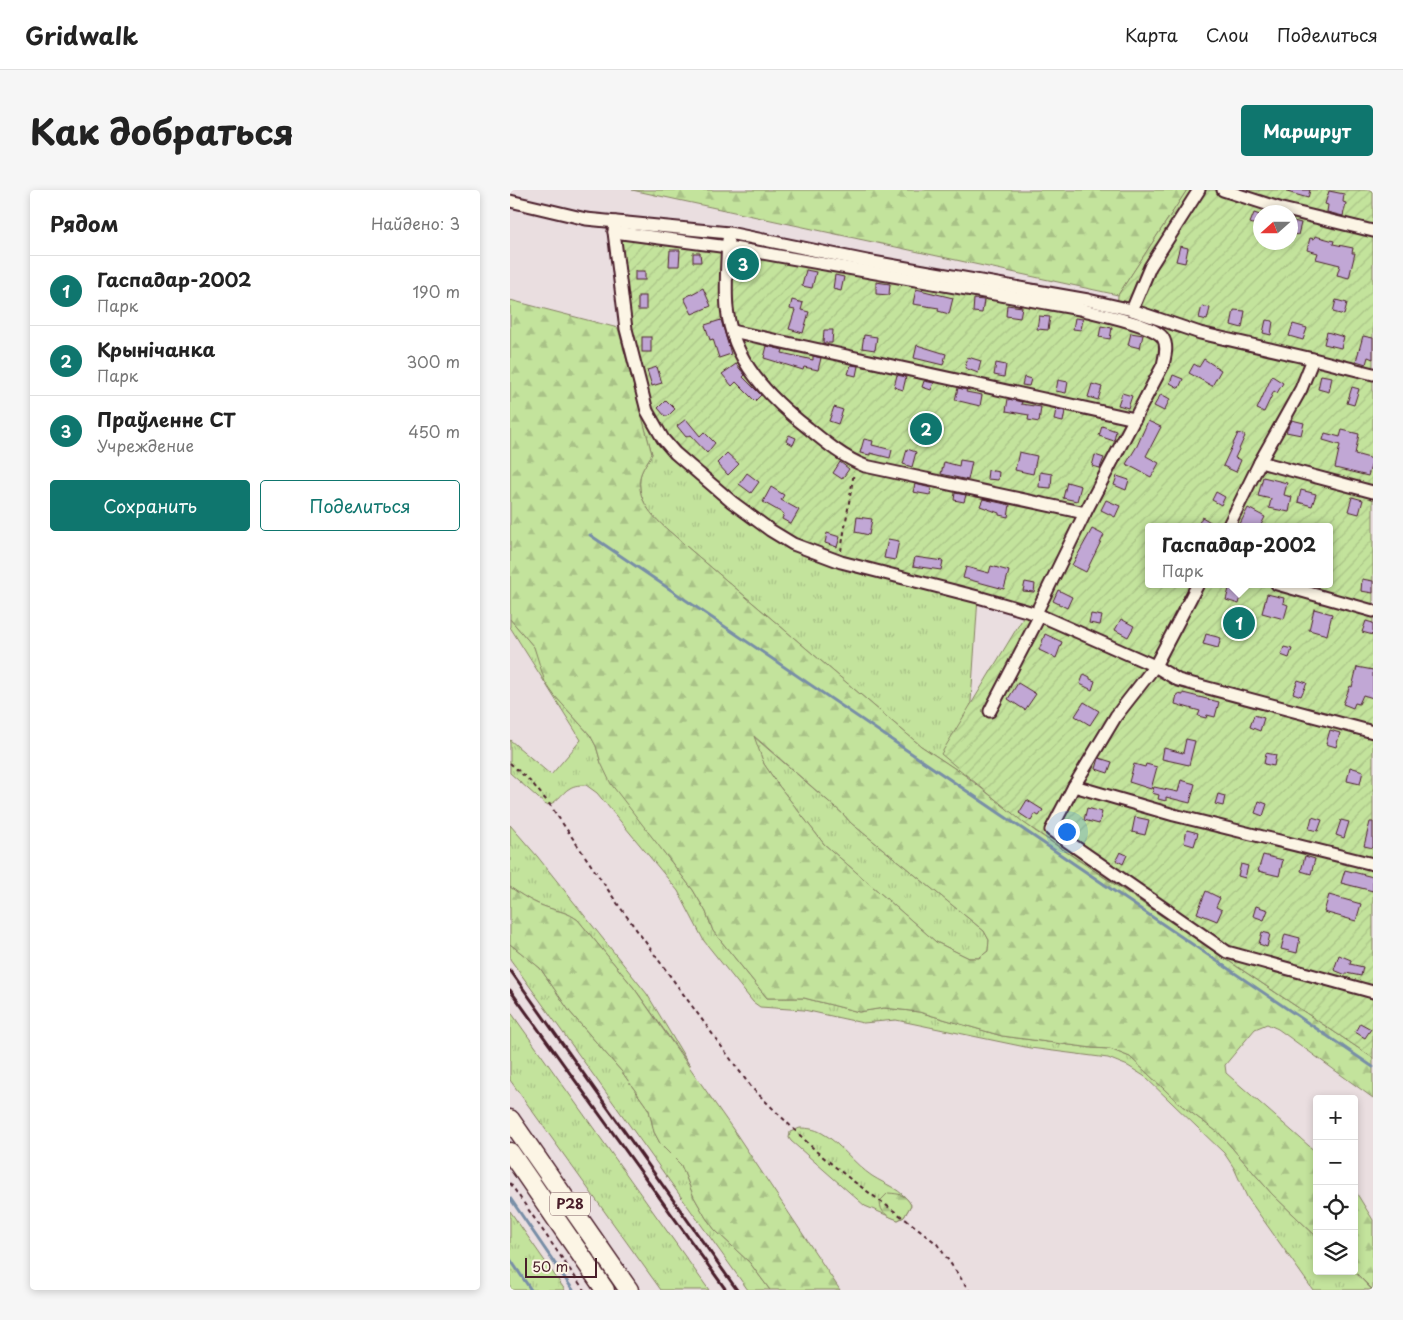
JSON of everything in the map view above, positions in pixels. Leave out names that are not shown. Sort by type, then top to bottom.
[{"type":"highway","name":"Р28","points":[[510,1119],[629,1290]]},
{"type":"highway","name":"Р28","points":[[510,1152],[604,1290]]},
{"type":"street","points":[[1132,310],[1150,267],[1199,190]]},
{"type":"street","points":[[1223,190],[1282,209],[1373,231]]},
{"type":"street","points":[[510,201],[615,227],[1080,309],[1137,324],[1158,333],[1164,340],[1166,347],[1163,365],[1085,513],[1040,611],[990,711]]},
{"type":"street","points":[[615,227],[729,233],[867,261],[1088,300],[1132,310],[1200,333],[1373,374]]},
{"type":"street","points":[[615,227],[626,329],[648,411],[663,439],[675,453],[732,502],[770,530],[793,544],[839,561],[1040,611],[1155,666],[1178,680],[1373,732]]},
{"type":"street","points":[[729,233],[726,292],[727,311],[732,331],[743,360],[769,394],[790,414],[855,462],[865,466],[1085,513]]},
{"type":"street","points":[[732,331],[1135,419]]},
{"type":"street","points":[[1230,523],[1260,462],[1302,389],[1313,359]]},
{"type":"street","points":[[1260,462],[1373,492]]},
{"type":"street","points":[[1196,588],[1155,666],[1116,716],[1074,786],[1051,830],[1227,952],[1373,992]]},
{"type":"street","points":[[1291,588],[1373,611]]},
{"type":"street","points":[[1074,786],[1174,815],[1373,864]]},
{"type":"path","points":[[839,561],[855,462]]},
{"type":"path","points":[[510,764],[534,784],[550,804],[617,903],[750,1087],[817,1152],[937,1244],[969,1290]]},
{"type":"path","points":[[510,1183],[584,1290]]},
{"type":"green space","points":[[632,190],[1187,190],[1118,295]]},
{"type":"green space","points":[[1187,190],[1373,190],[1373,1058],[1024,823],[941,754],[1029,608],[793,544],[675,453],[641,392],[614,232],[733,242],[864,267],[1117,310],[1118,295]]},
{"type":"green space","points":[[510,300],[618,328],[652,454],[640,478],[640,489],[643,499],[654,516],[686,546],[921,746],[966,776],[1035,831],[1373,1058],[1373,1098],[1278,1029],[1267,1024],[1255,1029],[1225,1065],[1226,1073],[1313,1149],[1313,1233],[1272,1194],[1220,1134],[1181,1105],[1130,1057],[1110,1049],[1002,1036],[919,1012],[884,1008],[859,1012],[804,998],[767,998],[713,931],[706,912],[693,890],[611,784],[590,735],[554,695],[545,682],[534,647],[510,619]],"holes":[[[754,736],[851,823],[984,931],[989,940],[988,951],[979,958],[969,958],[936,942],[824,844],[764,764]]]},
{"type":"green space","points":[[618,328],[626,329],[978,597],[966,776],[921,746],[686,546],[654,516],[643,499],[640,489],[640,478],[643,469],[652,454]]},
{"type":"green space","points":[[510,619],[534,647],[554,695],[590,735],[596,746],[601,763],[693,890],[706,912],[713,931],[767,998],[804,998],[859,1012],[884,1008],[919,1012],[1002,1036],[1110,1049],[1130,1057],[1181,1105],[1220,1134],[1272,1194],[1313,1233],[1313,1275],[1358,1275],[1372,1290],[1313,1290],[1247,1197],[1234,1168],[1224,1153],[1144,1076],[1128,1066],[1108,1058],[1030,1048],[896,1020],[863,1023],[804,1010],[760,1007],[753,1002],[704,941],[678,891],[597,793],[586,785],[576,786],[567,790],[553,803],[546,805],[510,773],[510,740],[551,775],[581,740],[510,627]]},
{"type":"green space","points":[[753,736],[851,823],[984,931],[989,940],[988,951],[979,958],[969,958],[936,942],[824,844],[764,764]]},
{"type":"green space","points":[[510,825],[647,994],[690,1066],[634,988],[578,920],[533,902],[510,887]]},
{"type":"green space","points":[[510,887],[533,902],[578,920],[634,988],[737,1135],[840,1290],[770,1290],[750,1263],[715,1230],[694,1197],[681,1165],[661,1145],[654,1132],[649,1110],[622,1072],[570,1012],[540,968],[510,944]]},
{"type":"green space","points":[[510,944],[540,968],[570,1012],[622,1072],[649,1110],[654,1132],[661,1145],[681,1165],[694,1197],[706,1218],[715,1230],[750,1263],[770,1290],[748,1290],[510,959]]},
{"type":"green space","points":[[510,1011],[709,1290],[661,1290],[510,1080]]},
{"type":"green space","points":[[800,1128],[814,1130],[828,1137],[872,1176],[903,1195],[911,1205],[904,1217],[898,1220],[865,1206],[791,1141],[789,1138],[790,1132]]},
{"type":"green space","points":[[888,1193],[902,1195],[909,1201],[911,1205],[904,1217],[898,1220],[887,1215],[881,1208],[880,1201]]},
{"type":"green space","points":[[1358,1196],[1373,1220],[1373,1290],[1358,1275]]},
{"type":"green space","points":[[510,1211],[565,1290],[510,1290]]},
{"type":"building","points":[[1287,190],[1310,190],[1308,198],[1287,192]]},
{"type":"building","points":[[1329,191],[1344,194],[1343,202],[1346,203],[1343,216],[1327,212],[1328,205],[1325,204]]},
{"type":"building","points":[[1298,222],[1301,223],[1298,235]]},
{"type":"building","points":[[1315,236],[1334,241],[1333,244],[1353,248],[1352,253],[1355,253],[1349,278],[1337,275],[1340,265],[1316,259],[1318,253],[1307,250],[1310,238],[1314,239]]},
{"type":"building","points":[[1180,246],[1188,248],[1185,263],[1176,261]]},
{"type":"building","points":[[670,250],[680,250],[679,266],[669,266]]},
{"type":"building","points":[[693,253],[700,253],[701,262],[693,262]]},
{"type":"building","points":[[806,270],[816,272],[812,288],[802,286]]},
{"type":"building","points":[[635,271],[645,271],[645,280],[635,280]]},
{"type":"building","points":[[835,275],[844,277],[841,291],[833,289]]},
{"type":"building","points":[[876,282],[890,284],[889,295],[876,294]]},
{"type":"building","points":[[703,288],[711,306],[692,314],[684,298]]},
{"type":"building","points":[[916,289],[953,298],[949,314],[938,311],[939,308],[913,304]]},
{"type":"building","points":[[638,296],[646,296],[646,310],[638,310]]},
{"type":"building","points":[[974,299],[984,300],[982,313],[973,312]]},
{"type":"building","points":[[792,300],[803,303],[801,310],[809,312],[803,333],[789,329],[795,310],[790,309]]},
{"type":"building","points":[[1336,300],[1347,303],[1344,315],[1333,312]]},
{"type":"building","points":[[1007,305],[1022,307],[1020,318],[1006,316]]},
{"type":"building","points":[[1202,306],[1210,308],[1207,320],[1199,318]]},
{"type":"building","points":[[1234,310],[1245,311],[1242,328],[1231,325]]},
{"type":"building","points":[[1039,316],[1050,317],[1048,330],[1037,329]]},
{"type":"building","points":[[1075,318],[1083,319],[1081,330],[1073,329]]},
{"type":"building","points":[[721,320],[731,354],[719,358],[713,339],[710,340],[705,325]]},
{"type":"building","points":[[1266,320],[1273,321],[1271,335],[1263,333]]},
{"type":"building","points":[[1293,324],[1307,328],[1303,340],[1289,336]]},
{"type":"building","points":[[1101,326],[1112,328],[1110,339],[1099,337]]},
{"type":"building","points":[[824,330],[833,330],[832,343],[823,343]]},
{"type":"building","points":[[1327,332],[1344,337],[1341,348],[1324,344]]},
{"type":"building","points":[[1131,333],[1143,335],[1140,348],[1128,345]]},
{"type":"building","points":[[864,335],[877,337],[875,350],[862,348]]},
{"type":"building","points":[[1363,336],[1373,338],[1373,359],[1368,357],[1366,364],[1356,361]]},
{"type":"building","points":[[642,337],[651,337],[651,352],[642,352]]},
{"type":"building","points":[[917,345],[946,354],[943,365],[914,358]]},
{"type":"building","points":[[767,346],[783,350],[782,353],[813,360],[813,356],[821,358],[818,370],[804,367],[803,370],[764,358]]},
{"type":"building","points":[[968,357],[981,361],[978,373],[965,368]]},
{"type":"building","points":[[1204,359],[1221,370],[1212,386],[1189,373],[1194,364],[1199,367]]},
{"type":"building","points":[[996,363],[1006,365],[1004,377],[994,375]]},
{"type":"building","points":[[736,364],[745,375],[743,377],[761,395],[755,401],[736,382],[732,386],[722,374]]},
{"type":"building","points":[[851,365],[858,366],[856,376],[848,374]]},
{"type":"building","points":[[657,367],[662,383],[652,386],[647,370]]},
{"type":"building","points":[[897,375],[906,377],[903,390],[894,387]]},
{"type":"building","points":[[1173,375],[1183,379],[1179,388],[1170,383]]},
{"type":"building","points":[[1321,375],[1332,377],[1329,392],[1318,389]]},
{"type":"building","points":[[1272,376],[1283,383],[1277,393],[1274,391],[1264,412],[1257,409]]},
{"type":"building","points":[[1024,377],[1031,379],[1029,386],[1022,385]]},
{"type":"building","points":[[1058,380],[1068,382],[1066,393],[1056,391]]},
{"type":"building","points":[[924,381],[934,383],[931,390],[922,387]]},
{"type":"building","points":[[1092,384],[1102,387],[1098,400],[1088,397]]},
{"type":"building","points":[[1352,387],[1359,389],[1354,405],[1347,403]]},
{"type":"building","points":[[958,388],[967,390],[966,392],[982,395],[980,406],[955,400]]},
{"type":"building","points":[[1122,393],[1132,396],[1128,408],[1118,405]]},
{"type":"building","points":[[1161,394],[1170,399],[1164,411],[1154,406]]},
{"type":"building","points":[[1008,399],[1022,402],[1021,404],[1041,407],[1039,422],[1028,420],[1029,415],[1006,411]]},
{"type":"building","points":[[666,400],[675,409],[668,416],[665,416],[658,408]]},
{"type":"building","points":[[834,407],[843,410],[838,424],[829,421]]},
{"type":"building","points":[[1056,409],[1065,411],[1063,422],[1054,420]]},
{"type":"building","points":[[686,419],[700,436],[704,432],[715,443],[707,453],[690,435],[686,437],[677,426]]},
{"type":"building","points":[[1292,420],[1304,423],[1301,435],[1286,432]]},
{"type":"building","points":[[1148,421],[1161,427],[1146,456],[1159,463],[1151,477],[1126,464],[1137,446]]},
{"type":"building","points":[[1102,426],[1116,431],[1114,441],[1099,436]]},
{"type":"building","points":[[1342,430],[1359,434],[1355,454],[1373,459],[1368,476],[1335,468],[1340,445],[1323,440],[1325,433],[1340,437]]},
{"type":"building","points":[[1238,433],[1245,436],[1235,458],[1241,460],[1236,472],[1223,466]]},
{"type":"building","points":[[789,435],[796,438],[793,445],[786,441]]},
{"type":"building","points":[[864,439],[873,441],[872,445],[892,450],[890,458],[870,453],[870,455],[860,453]]},
{"type":"building","points":[[907,449],[916,452],[912,467],[903,464]]},
{"type":"building","points":[[1019,452],[1037,456],[1033,474],[1015,470]]},
{"type":"building","points":[[727,453],[739,464],[728,475],[717,463]]},
{"type":"building","points":[[1095,455],[1104,458],[1100,468],[1092,466]]},
{"type":"building","points":[[960,460],[972,462],[968,480],[941,474],[944,462],[959,466]]},
{"type":"building","points":[[840,462],[849,469],[842,479],[833,473]]},
{"type":"building","points":[[988,470],[999,472],[998,480],[987,479]]},
{"type":"building","points":[[1040,472],[1052,474],[1051,488],[1039,487]]},
{"type":"building","points":[[747,473],[759,482],[751,493],[739,484]]},
{"type":"building","points":[[1117,476],[1129,480],[1126,490],[1114,485]]},
{"type":"building","points":[[1263,477],[1287,483],[1284,495],[1292,497],[1289,512],[1269,508],[1271,499],[1258,496]]},
{"type":"building","points":[[1067,482],[1081,486],[1077,501],[1063,498]]},
{"type":"building","points":[[915,484],[931,488],[930,495],[913,492]]},
{"type":"building","points":[[771,487],[784,495],[781,500],[799,510],[791,524],[782,519],[784,514],[763,502]]},
{"type":"building","points":[[1301,490],[1316,494],[1312,506],[1298,502]]},
{"type":"building","points":[[1216,492],[1225,497],[1221,505],[1212,500]]},
{"type":"building","points":[[955,493],[966,495],[964,502],[954,500]]},
{"type":"building","points":[[1352,497],[1363,500],[1359,514],[1348,511]]},
{"type":"building","points":[[983,499],[1010,505],[1008,517],[980,506]]},
{"type":"building","points":[[1106,500],[1120,506],[1115,517],[1101,510]]},
{"type":"building","points":[[1248,508],[1265,517],[1262,523],[1240,523]]},
{"type":"building","points":[[857,517],[872,519],[869,535],[855,532]]},
{"type":"building","points":[[1202,517],[1212,523],[1199,523]]},
{"type":"building","points":[[1092,529],[1104,535],[1086,572],[1072,565]]},
{"type":"building","points":[[827,533],[840,537],[837,547],[825,543]]},
{"type":"building","points":[[888,539],[899,541],[895,560],[884,558]]},
{"type":"building","points":[[915,557],[943,561],[941,570],[913,566]]},
{"type":"building","points":[[991,566],[1009,571],[1004,589],[963,578],[966,567],[989,573]]},
{"type":"building","points":[[1362,579],[1373,581],[1373,593],[1361,591]]},
{"type":"building","points":[[1025,582],[1035,584],[1034,592],[1023,591]]},
{"type":"building","points":[[1229,588],[1243,589],[1239,604],[1226,600]]},
{"type":"building","points":[[1058,590],[1072,597],[1067,608],[1053,601]]},
{"type":"building","points":[[1267,594],[1284,598],[1283,603],[1288,605],[1284,619],[1262,613]]},
{"type":"building","points":[[1314,609],[1332,614],[1327,635],[1309,630]]},
{"type":"building","points":[[1091,614],[1102,616],[1100,625],[1089,623]]},
{"type":"building","points":[[1121,619],[1134,626],[1128,637],[1115,630]]},
{"type":"building","points":[[1366,621],[1373,623],[1373,635],[1362,632]]},
{"type":"building","points":[[1045,634],[1062,642],[1056,658],[1039,650]]},
{"type":"building","points":[[1206,634],[1221,638],[1218,648],[1203,644]]},
{"type":"building","points":[[1284,647],[1292,649],[1289,658],[1281,655]]},
{"type":"building","points":[[1357,667],[1373,670],[1373,698],[1363,695],[1359,704],[1355,703],[1353,708],[1343,704],[1350,686],[1352,687]]},
{"type":"building","points":[[1084,674],[1095,681],[1092,690],[1080,684]]},
{"type":"building","points":[[1298,680],[1307,683],[1301,696],[1293,693]]},
{"type":"building","points":[[1018,683],[1036,694],[1025,710],[1008,699]]},
{"type":"building","points":[[1183,693],[1219,702],[1215,717],[1207,715],[1206,718],[1198,716],[1200,711],[1175,704],[1177,694],[1183,695]]},
{"type":"building","points":[[1084,702],[1099,711],[1090,725],[1075,716]]},
{"type":"building","points":[[1254,715],[1264,718],[1260,731],[1250,727]]},
{"type":"building","points":[[1330,730],[1340,733],[1336,747],[1326,744]]},
{"type":"building","points":[[1186,739],[1195,741],[1189,765],[1162,759],[1164,748],[1183,753]]},
{"type":"building","points":[[1266,753],[1276,755],[1274,766],[1264,764]]},
{"type":"building","points":[[1099,758],[1112,762],[1108,773],[1096,769]]},
{"type":"building","points":[[1134,764],[1145,767],[1146,764],[1157,767],[1151,789],[1129,782]]},
{"type":"building","points":[[1350,767],[1363,771],[1360,784],[1347,781]]},
{"type":"building","points":[[1181,780],[1195,784],[1190,803],[1166,797],[1166,801],[1158,799],[1159,795],[1152,793],[1154,787],[1178,792]]},
{"type":"building","points":[[1218,794],[1225,796],[1223,806],[1215,804]]},
{"type":"building","points":[[1027,800],[1043,810],[1039,816],[1035,814],[1031,821],[1019,813]]},
{"type":"building","points":[[1259,801],[1267,804],[1263,816],[1255,813]]},
{"type":"building","points":[[1087,808],[1102,812],[1099,824],[1084,820]]},
{"type":"building","points":[[1135,817],[1149,820],[1145,835],[1132,832]]},
{"type":"building","points":[[1312,817],[1322,820],[1318,831],[1309,829]]},
{"type":"building","points":[[1341,820],[1349,822],[1344,838],[1336,835]]},
{"type":"building","points":[[1370,822],[1373,822],[1373,848],[1364,846]]},
{"type":"building","points":[[1187,830],[1198,833],[1194,846],[1184,843]]},
{"type":"building","points":[[1120,852],[1127,855],[1123,864],[1116,860]]},
{"type":"building","points":[[1263,855],[1283,860],[1279,876],[1258,871]]},
{"type":"building","points":[[1305,856],[1315,859],[1311,874],[1301,871]]},
{"type":"building","points":[[1241,864],[1248,866],[1245,878],[1238,876]]},
{"type":"building","points":[[1345,870],[1373,877],[1373,891],[1341,883]]},
{"type":"building","points":[[1206,891],[1220,898],[1216,907],[1222,910],[1217,921],[1197,913]]},
{"type":"building","points":[[1329,895],[1361,904],[1356,921],[1324,912]]},
{"type":"building","points":[[1256,906],[1268,910],[1264,920],[1253,916]]},
{"type":"building","points":[[1262,932],[1270,934],[1267,947],[1259,944]]},
{"type":"building","points":[[1285,934],[1300,938],[1297,953],[1281,949]]},
{"type":"building","points":[[1339,955],[1351,960],[1350,964],[1363,967],[1361,976],[1346,973],[1346,975],[1334,970]]},
{"type":"building","points":[[1360,1023],[1371,1029],[1365,1038],[1355,1032]]},
{"type":"waterway","points":[[590,535],[1373,1067]]},
{"type":"waterway","points":[[510,1198],[573,1290]]},
{"type":"waterway","points":[[510,1259],[531,1290]]},
{"type":"railway","points":[[510,970],[737,1290]]},
{"type":"railway","points":[[510,990],[726,1290]]},
{"type":"place","name":"Праўленне СТ","points":[[743,264]]},
{"type":"place","name":"Крынічанка","points":[[926,429]]},
{"type":"place","name":"Гаспадар-2002","points":[[1239,623]]}]
